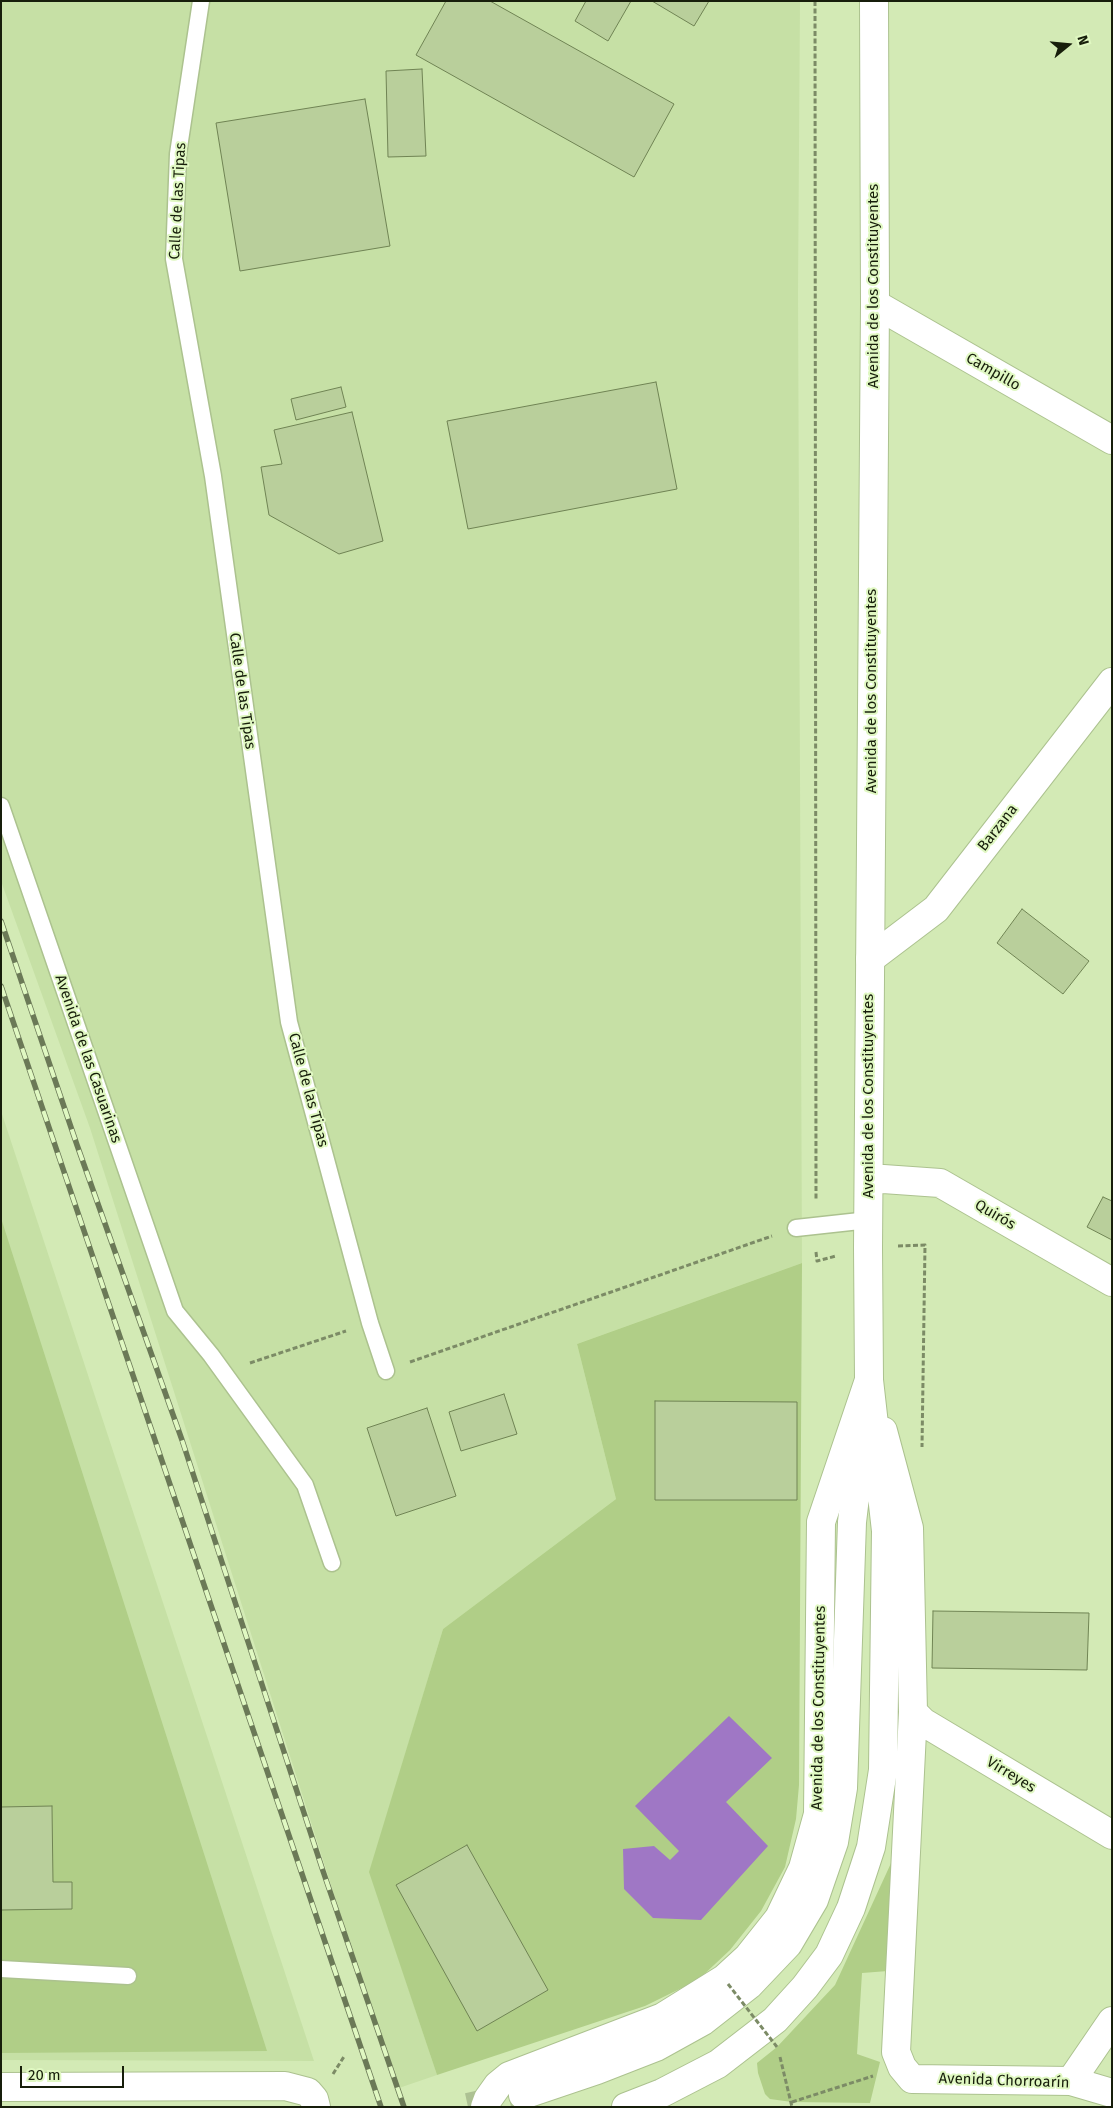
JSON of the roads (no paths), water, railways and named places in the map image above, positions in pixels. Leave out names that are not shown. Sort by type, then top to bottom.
[{"type":"street","name":"Avenida de los Constituyentes","points":[[626,2107],[662,2093],[718,2064],[775,2020],[806,1987],[829,1954],[851,1908],[871,1847],[883,1770],[886,1532],[869,1380],[868,1248],[875,304],[874,1]]},
{"type":"street","name":"Campillo","points":[[875,304],[1112,440]]},
{"type":"street","name":"Barzana","points":[[870,959],[936,909],[1112,682]]},
{"type":"street","name":"Quirós","points":[[869,1178],[940,1183],[1112,1282]]},
{"type":"street","name":"Avenida de los Constituyentes","points":[[869,1380],[909,1528],[913,1712],[896,2052],[902,2067]]},
{"type":"street","name":"Avenida de los Constituyentes","points":[[523,2095],[597,2070],[656,2047],[703,2020],[749,1985],[788,1944],[814,1900],[834,1842],[843,1788],[852,1522],[869,1380]]},
{"type":"street","name":"Avenida de los Constituyentes","points":[[485,2107],[498,2085],[509,2076],[663,2017],[724,1979],[748,1957],[779,1918],[803,1868],[818,1814],[821,1522],[869,1380]]},
{"type":"street","name":"Virreyes","points":[[913,1712],[923,1722],[1112,1835]]},
{"type":"street","points":[[1070,2082],[1112,2021]]},
{"type":"street","name":"Avenida Chorroarín","points":[[902,2067],[912,2079],[1070,2082],[1112,2093]]},
{"type":"street","points":[[1,2087],[285,2086],[308,2092],[316,2105]]},
{"type":"lane","name":"Calle de las Tipas","points":[[201,1],[178,154],[174,259],[212,476],[289,1022],[370,1323],[386,1371]]},
{"type":"lane","name":"Avenida de las Casuarinas","points":[[1,806],[175,1311],[211,1355],[304,1485],[332,1564]]},
{"type":"lane","points":[[796,1228],[816,1224],[869,1220]]},
{"type":"lane","points":[[1,1969],[128,1976]]},
{"type":"tunnel","points":[[468,2107],[523,2095]]},
{"type":"railway","points":[[1,921],[77,1145],[182,1440],[323,1871],[404,2107]]},
{"type":"railway","points":[[1,986],[381,2107]]}]
